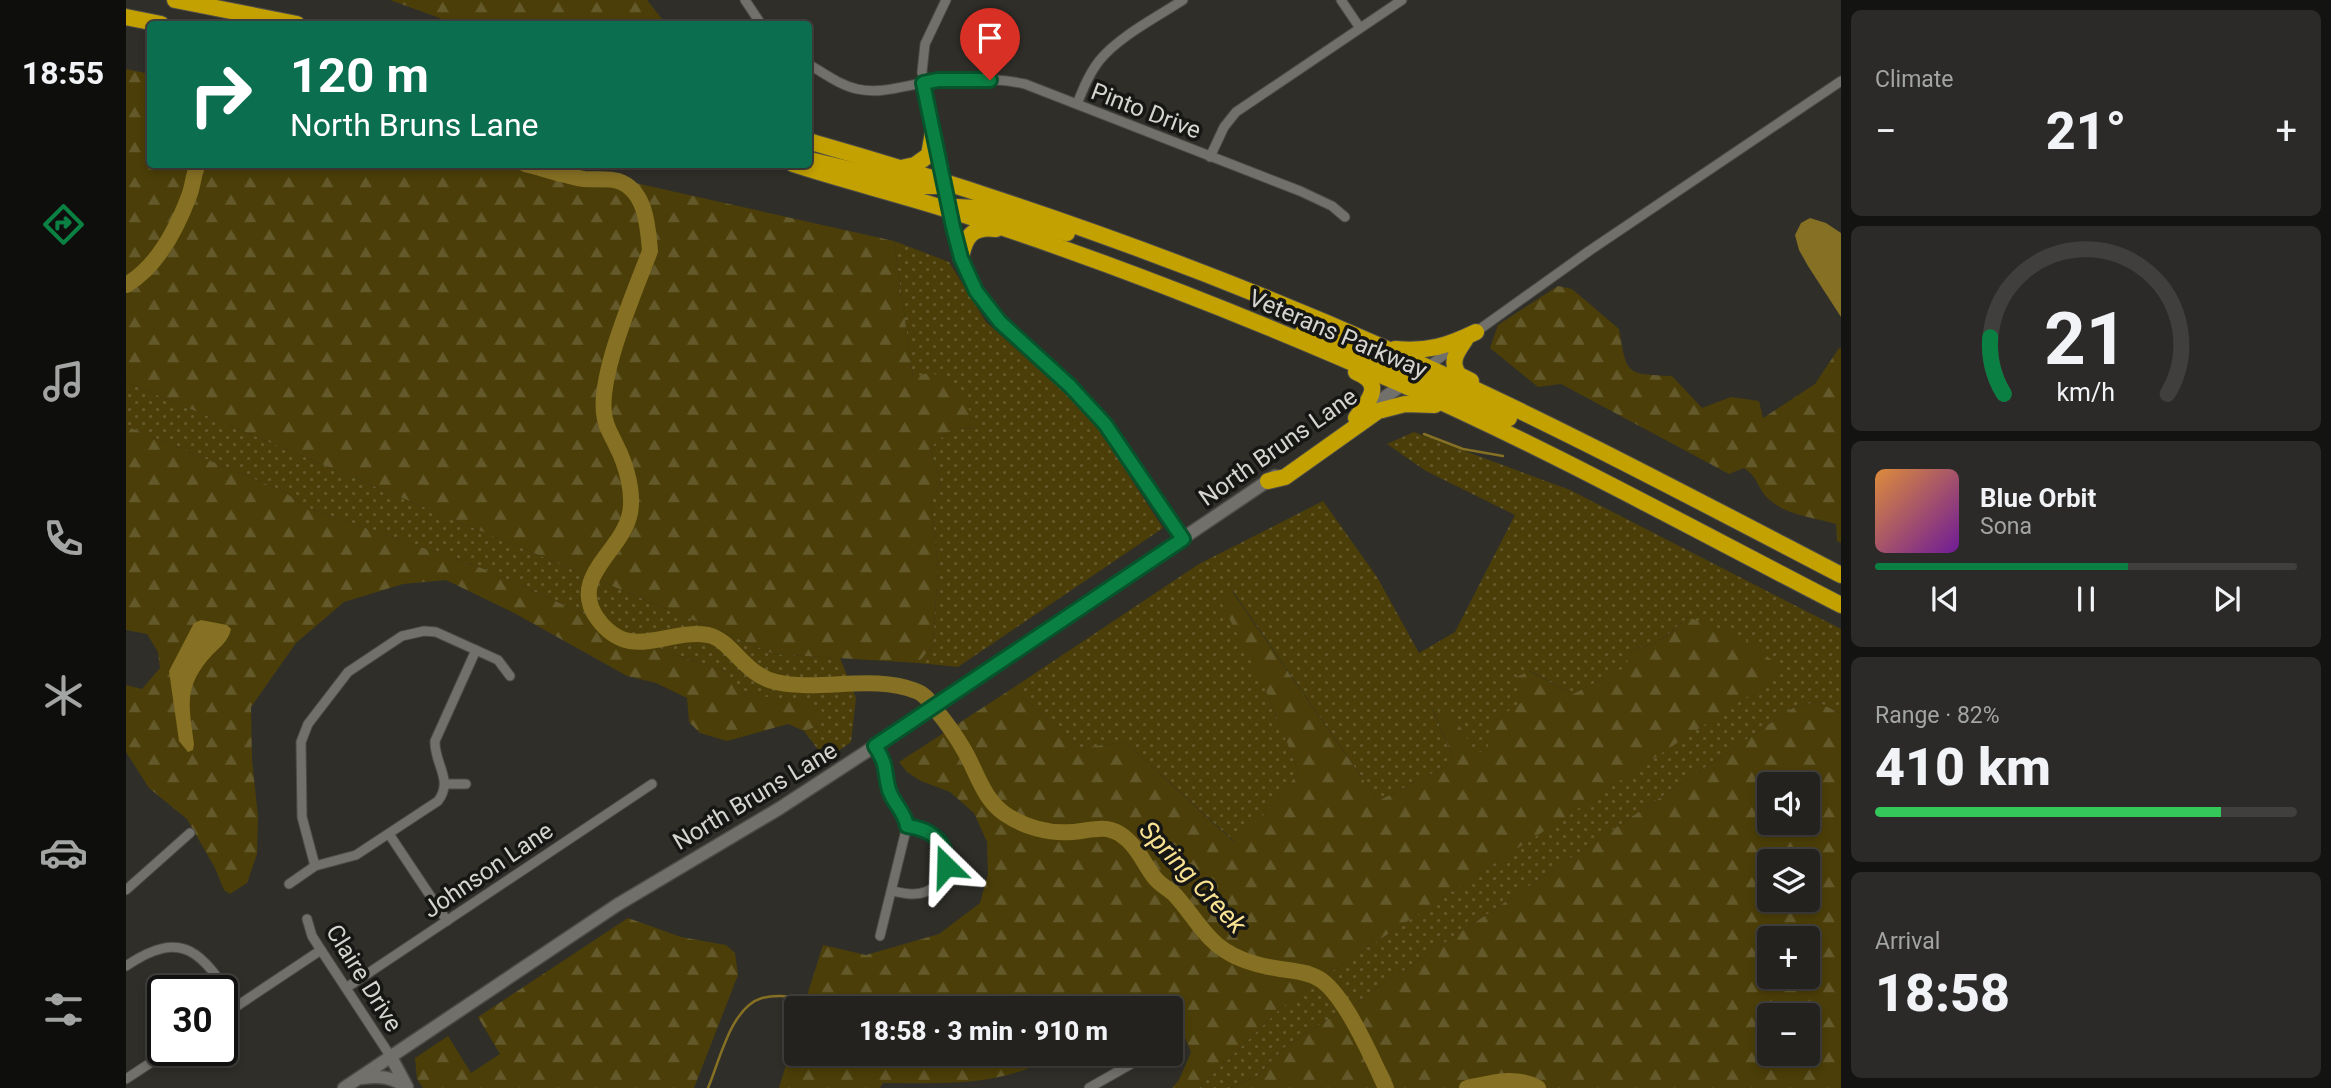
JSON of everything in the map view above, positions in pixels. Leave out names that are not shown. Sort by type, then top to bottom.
[{"type":"highway","points":[[175,0],[282,21]]},
{"type":"highway","points":[[126,18],[147,22]]},
{"type":"highway","points":[[901,168],[915,165],[929,155],[933,132]]},
{"type":"highway","name":"Veterans Parkway","points":[[812,142],[901,168],[1061,221],[1177,264],[1386,349],[1570,436],[1841,575]]},
{"type":"highway","points":[[812,161],[919,186],[937,187],[945,183]]},
{"type":"highway","name":"Veterans Parkway","points":[[807,168],[950,210],[1106,264],[1220,308],[1403,385],[1571,465],[1841,605]]},
{"type":"highway","points":[[950,210],[960,206],[976,208],[1177,264]]},
{"type":"highway","points":[[961,258],[965,241],[972,232],[986,228],[1007,230]]},
{"type":"highway","points":[[1220,308],[1259,317],[1410,371],[1426,368]]},
{"type":"highway","points":[[1241,317],[1279,340],[1361,374],[1369,380],[1373,389],[1372,395],[1356,418]]},
{"type":"highway","points":[[1386,349],[1429,350],[1442,348],[1471,336]]},
{"type":"highway","points":[[1471,336],[1454,360],[1459,375],[1550,418],[1570,436]]},
{"type":"highway","points":[[1403,385],[1418,382],[1430,385],[1626,464]]},
{"type":"highway","points":[[1268,481],[1285,477],[1387,407],[1411,403],[1450,407]]},
{"type":"main road","name":"North Bruns Lane","points":[[344,1088],[617,905],[769,814],[914,721],[1268,481],[1426,368]]},
{"type":"main road","points":[[391,1056],[407,1088]]},
{"type":"main road","points":[[358,1079],[383,1077],[395,1080],[407,1088]]},
{"type":"street","points":[[745,0],[759,21]]},
{"type":"street","points":[[946,0],[925,44],[922,72],[950,210],[961,258],[968,275],[987,308],[1070,386],[1105,424],[1183,539]]},
{"type":"street","points":[[1077,104],[1100,59],[1170,3],[1183,0]]},
{"type":"street","points":[[1341,0],[1360,28]]},
{"type":"street","points":[[1210,156],[1224,127],[1236,112],[1402,0]]},
{"type":"street","name":"Pinto Drive","points":[[812,66],[855,89],[885,90],[938,80],[1006,80],[1025,84],[1319,199],[1345,217]]},
{"type":"street","name":"North Bruns Lane","points":[[1426,368],[1589,251],[1841,81]]},
{"type":"street","points":[[315,866],[302,817],[302,741],[309,723],[348,672],[402,636],[412,632],[436,632],[498,660],[510,676]]},
{"type":"street","points":[[289,884],[315,866],[356,855],[438,801],[445,792],[445,784],[435,752],[435,741],[476,650]]},
{"type":"street","points":[[875,746],[886,764],[889,790],[906,819],[907,826],[880,936]]},
{"type":"street","points":[[445,784],[466,783]]},
{"type":"street","name":"Johnson Lane","points":[[346,988],[652,784]]},
{"type":"street","points":[[892,891],[916,894],[925,892],[939,882],[946,866],[947,856],[939,840],[933,834],[907,826]]},
{"type":"street","points":[[126,890],[190,833]]},
{"type":"street","points":[[389,834],[447,921]]},
{"type":"street","name":"Claire Drive","points":[[307,919],[312,936],[391,1056]]},
{"type":"street","points":[[126,965],[158,948],[182,948],[195,953],[208,963],[216,975]]},
{"type":"street","points":[[238,1005],[321,950]]},
{"type":"street","points":[[126,1079],[147,1065]]},
{"type":"street","points":[[1089,1088],[1128,1066]]},
{"type":"green space","points":[[390,0],[647,0],[664,21],[448,21]]},
{"type":"green space","points":[[126,69],[147,73],[147,168],[568,168],[894,241],[913,377],[932,372],[940,378],[965,403],[978,429],[952,428],[930,448],[941,484],[931,499],[938,569],[933,645],[918,663],[774,654],[126,382]]},
{"type":"green space","points":[[894,241],[949,262],[986,322],[1094,422],[1163,528],[958,667],[918,663],[933,645],[938,569],[931,499],[941,484],[930,448],[952,428],[977,429],[913,377]]},
{"type":"green space","points":[[1558,286],[1572,289],[1619,329],[1624,355],[1631,369],[1645,374],[1672,376],[1702,408],[1731,397],[1759,401],[1763,418],[1815,384],[1841,348],[1841,543],[1837,541],[1836,524],[1779,507],[1764,494],[1754,477],[1744,468],[1729,474],[1561,384],[1538,387],[1490,348],[1498,325]]},
{"type":"green space","points":[[126,382],[774,654],[840,658],[856,698],[851,742],[826,760],[804,731],[818,726],[774,699],[741,694],[724,671],[673,654],[484,569],[308,508],[283,491],[126,426]]},
{"type":"green space","points":[[126,426],[283,491],[308,508],[484,569],[673,654],[724,671],[742,694],[812,702],[826,715],[818,726],[804,731],[788,724],[727,741],[700,733],[689,722],[687,698],[656,683],[627,676],[516,614],[446,580],[403,584],[344,602],[296,643],[251,707],[252,760],[258,816],[257,854],[247,883],[230,894],[224,890],[215,868],[187,819],[149,788],[126,752],[126,685],[142,689],[160,668],[158,652],[147,634],[126,630]]},
{"type":"green space","points":[[1414,432],[1570,490],[1841,629],[1841,714],[1818,702],[1796,706],[1363,998],[1288,1044],[1257,1076],[1231,1088],[1199,1088],[1282,1007],[1326,975],[1785,671],[1688,617],[1657,642],[1633,650],[1627,667],[1573,694],[1530,671],[1514,678],[1523,702],[1491,723],[1488,750],[1476,754],[1457,722],[1432,708],[1455,762],[1378,801],[1232,590],[1266,691],[1299,772],[1266,813],[1234,841],[1125,742],[1080,748],[1013,688],[1199,564],[1323,501],[1377,577],[1419,653],[1455,632],[1515,515],[1426,471],[1387,444]]},
{"type":"green space","points":[[1231,590],[1378,801],[1455,762],[1432,707],[1457,722],[1476,753],[1487,750],[1491,723],[1522,702],[1514,678],[1529,671],[1573,694],[1626,667],[1633,650],[1661,640],[1688,617],[1742,637],[1786,671],[1326,975],[1282,1007],[1199,1088],[1172,1088],[1179,1080],[1191,1052],[1183,1033],[1183,996],[807,996],[823,945],[866,955],[939,934],[980,903],[988,874],[987,842],[974,813],[950,792],[921,781],[907,772],[899,762],[1013,688],[1080,748],[1125,742],[1233,841],[1266,813],[1299,772],[1266,691],[1221,602]]},
{"type":"green space","points":[[1818,702],[1841,714],[1841,1088],[1231,1088],[1257,1076],[1288,1044],[1363,998],[1796,706]]},
{"type":"green space","points":[[628,918],[681,937],[726,945],[735,953],[738,975],[694,1088],[423,1088],[417,1079],[415,1058],[448,1036],[471,1073],[500,1054],[478,1017]]},
{"type":"green space","points":[[786,1066],[1034,1066],[995,1078],[952,1083],[883,1083],[880,1088],[779,1088]]},
{"type":"shaded area","points":[[1810,218],[1826,223],[1841,233],[1841,317],[1799,250],[1795,235],[1801,223]]},
{"type":"shaded area","points":[[201,620],[227,625],[231,629],[226,640],[203,666],[192,687],[190,707],[194,744],[193,750],[188,752],[179,741],[169,671],[194,623]]},
{"type":"waterway","name":"Spring Creek","points":[[126,285],[147,268],[165,246],[189,196],[196,168]]},
{"type":"waterway","name":"Spring Creek","points":[[540,168],[577,178],[618,181],[635,192],[644,210],[650,251],[612,355],[604,396],[608,430],[623,461],[631,496],[630,513],[625,527],[600,564],[589,590],[590,603],[597,618],[610,632],[622,639],[636,642],[693,634],[708,635],[724,643],[755,672],[776,682],[793,685],[882,684],[919,692],[951,729],[991,801],[1005,814],[1020,823],[1046,831],[1102,829],[1120,834],[1135,848],[1156,880],[1175,895],[1218,946],[1252,963],[1306,974],[1321,980],[1349,1014],[1386,1088]]},
{"type":"waterway","points":[[1424,434],[1463,449],[1503,456]]},
{"type":"waterway","points":[[708,1088],[728,1036],[742,1012],[751,1003],[762,998],[784,996]]},
{"type":"waterway","name":"Spring Creek","points":[[1467,1088],[1512,1081],[1538,1088]]},
{"type":"route","points":[[946,866],[947,856],[939,840],[933,834],[907,826],[906,819],[889,790],[886,764],[875,746],[1183,539],[1105,424],[1070,386],[987,308],[968,275],[953,227],[923,83],[938,80],[990,80]]}]
